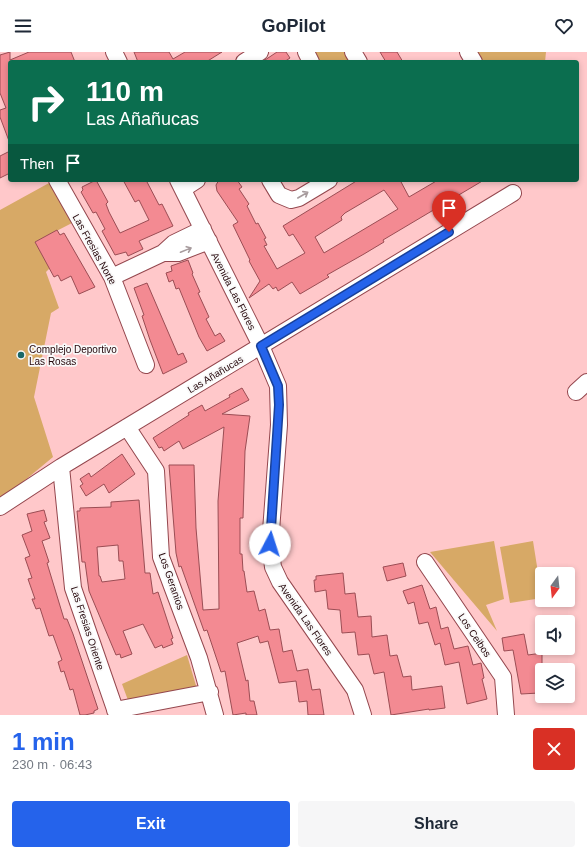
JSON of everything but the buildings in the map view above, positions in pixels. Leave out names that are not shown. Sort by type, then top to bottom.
[{"type":"street","points":[[247,60],[260,52]]},
{"type":"street","name":"Las Fresias Norte","points":[[58,182],[112,277],[146,364]]},
{"type":"street","points":[[271,182],[279,195],[291,200],[299,198],[326,182]]},
{"type":"street","name":"Avenida Las Flores","points":[[180,184],[261,346],[278,386],[279,405],[270,544],[273,567],[280,582],[355,690],[363,715]]},
{"type":"street","name":"Las Añañucas","points":[[0,507],[61,467],[513,194]]},
{"type":"street","points":[[112,277],[163,253],[174,243],[206,235]]},
{"type":"street","name":"Los Geranios","points":[[127,427],[156,470],[161,557],[199,658],[210,692],[215,715]]},
{"type":"street","name":"Las Fresias Oriente","points":[[61,467],[73,588],[116,712]]},
{"type":"street","name":"Los Ceibos","points":[[425,562],[503,678],[502,714]]},
{"type":"street","points":[[116,712],[210,692]]},
{"type":"shaded area","points":[[311,52],[346,52],[352,60],[316,60]]},
{"type":"shaded area","points":[[476,52],[546,52],[545,60],[482,60]]},
{"type":"shaded area","name":"Complejo Deportivo Las Rosas","points":[[49,183],[72,223],[35,242],[50,268],[46,272],[59,308],[51,313],[34,397],[53,457],[12,491],[0,497],[0,210]]},
{"type":"shaded area","points":[[494,541],[504,599],[486,605],[497,631],[430,552]]},
{"type":"shaded area","points":[[533,541],[537,567],[535,567],[535,599],[510,603],[500,547]]},
{"type":"shaded area","points":[[187,655],[197,689],[129,703],[122,684]]},
{"type":"place","name":"Complejo Deportivo Las Rosas","points":[[21,355]]},
{"type":"route","points":[[270,544],[279,425],[279,405],[278,386],[261,346],[449,232]]}]
